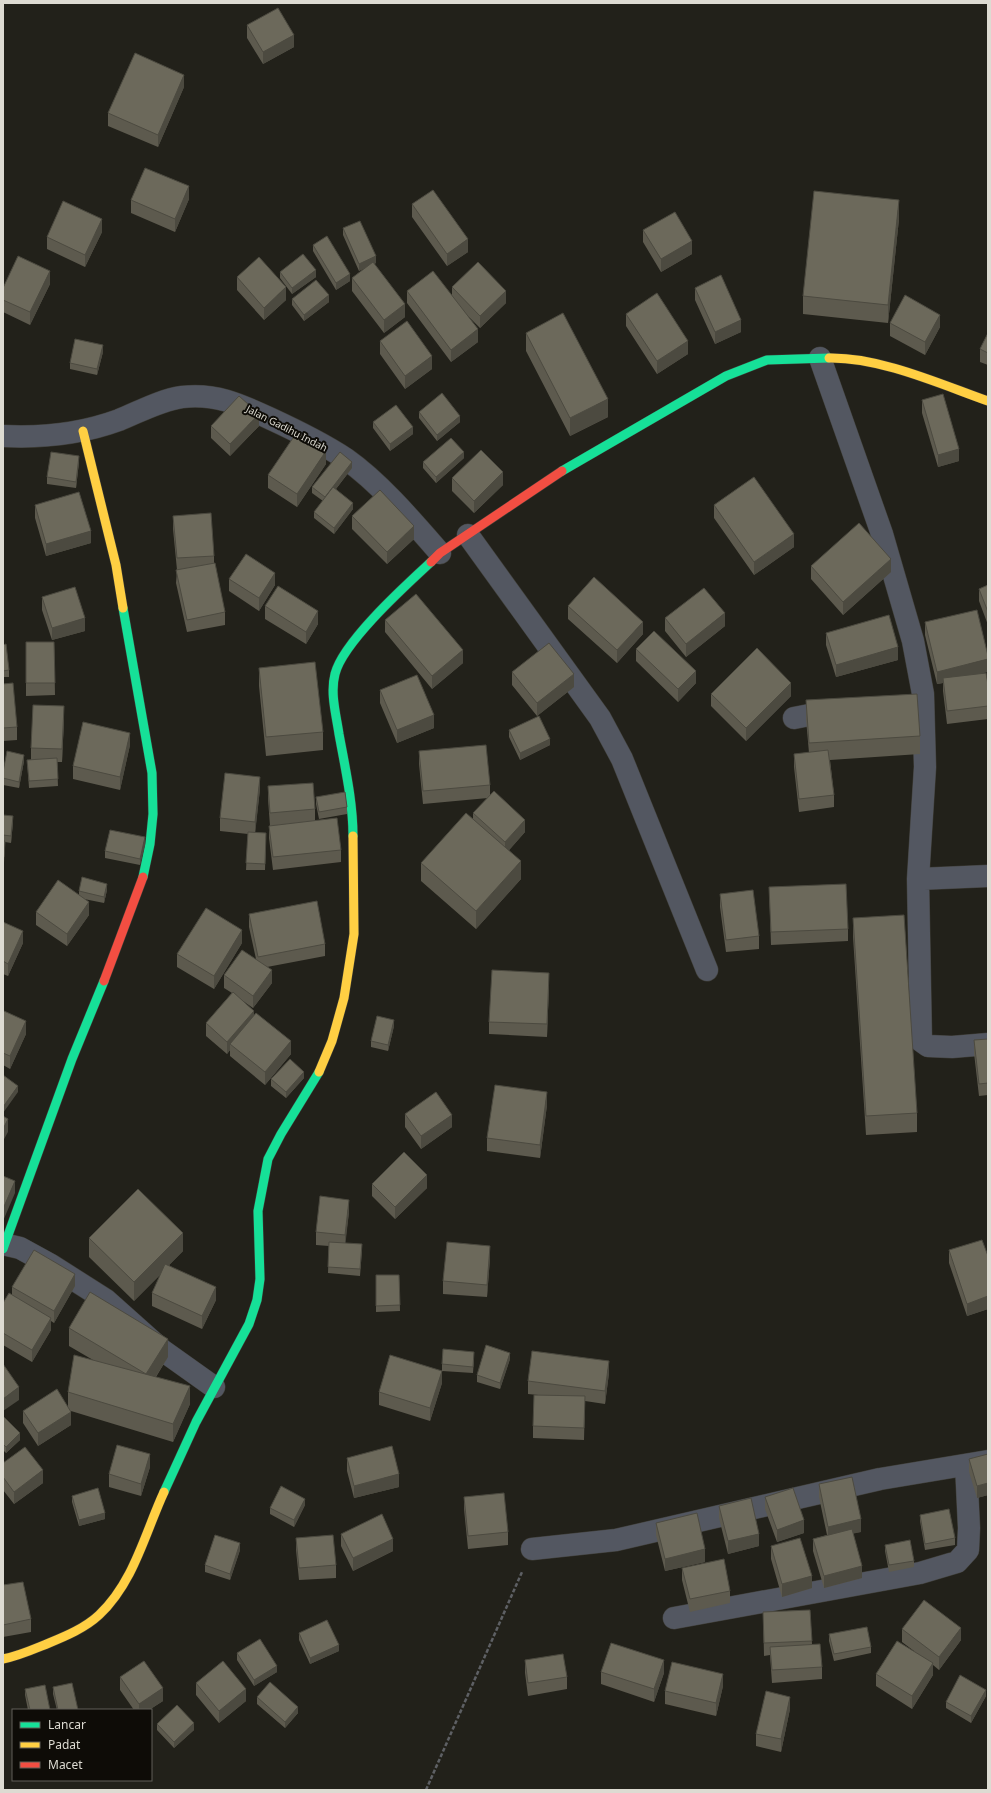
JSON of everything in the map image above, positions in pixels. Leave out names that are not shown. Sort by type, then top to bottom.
[{"type":"street","points":[[820,358],[882,534],[913,641],[923,694],[925,767],[918,879],[921,1041],[928,1046],[988,1044]]},
{"type":"street","points":[[3,1659],[15,1657],[71,1634],[100,1615],[122,1587],[144,1542],[163,1494],[189,1436],[249,1324],[258,1300],[260,1279],[258,1211],[268,1159],[281,1134],[320,1071],[332,1041],[344,998],[354,934],[350,799],[333,699],[335,674],[343,655],[368,625],[405,586],[440,553],[569,466],[726,376],[767,360],[842,358],[880,364],[988,401]]},
{"type":"street","name":"Jalan Gadihu Indah","points":[[3,436],[30,438],[61,435],[100,426],[157,404],[181,397],[208,396],[234,402],[322,445],[347,460],[404,512],[440,553]]},
{"type":"street","points":[[100,426],[116,564],[150,765],[153,814],[150,844],[143,877],[104,982],[72,1059],[9,1246],[51,1265],[106,1300],[162,1350],[214,1387]]},
{"type":"street","points":[[468,535],[600,718],[618,752],[707,970]]},
{"type":"street","points":[[900,698],[923,694]]},
{"type":"street","points":[[794,718],[855,707]]},
{"type":"street","points":[[918,879],[988,876]]},
{"type":"street","points":[[532,1549],[616,1540],[880,1478],[988,1461]]},
{"type":"street","points":[[674,1618],[920,1573],[957,1562],[968,1550],[966,1465]]},
{"type":"path","points":[[426,1790],[532,1549]]},
{"type":"building","points":[[278,8],[294,35],[263,52],[247,25]]},
{"type":"building","points":[[135,53],[184,75],[158,135],[108,113]]},
{"type":"building","points":[[145,168],[189,186],[175,219],[131,200]]},
{"type":"building","points":[[433,190],[468,239],[447,254],[412,204]]},
{"type":"building","points":[[814,191],[899,200],[888,305],[803,296]]},
{"type":"building","points":[[63,201],[102,219],[85,255],[47,237]]},
{"type":"building","points":[[675,212],[692,241],[661,259],[643,230]]},
{"type":"building","points":[[360,221],[376,256],[359,264],[343,228]]},
{"type":"building","points":[[327,236],[350,274],[336,283],[313,245]]},
{"type":"building","points":[[303,254],[316,270],[292,288],[280,272]]},
{"type":"building","points":[[18,256],[50,271],[30,312],[3,300],[3,288]]},
{"type":"building","points":[[259,257],[286,287],[264,308],[237,277]]},
{"type":"building","points":[[373,262],[405,304],[384,320],[352,278]]},
{"type":"building","points":[[478,262],[506,291],[480,316],[452,287]]},
{"type":"building","points":[[433,271],[478,329],[451,350],[407,291]]},
{"type":"building","points":[[721,275],[741,320],[715,332],[695,288]]},
{"type":"building","points":[[316,280],[329,295],[304,315],[292,299]]},
{"type":"building","points":[[657,293],[688,341],[657,361],[626,314]]},
{"type":"building","points":[[905,295],[940,315],[925,342],[890,323]]},
{"type":"building","points":[[563,313],[608,399],[570,418],[526,333]]},
{"type":"building","points":[[407,321],[432,356],[405,376],[380,341]]},
{"type":"building","points":[[988,333],[988,353],[980,349]]},
{"type":"building","points":[[75,339],[103,345],[97,369],[70,363]]},
{"type":"building","points":[[442,393],[460,416],[437,435],[419,412]]},
{"type":"building","points":[[943,394],[959,449],[938,455],[922,400]]},
{"type":"building","points":[[239,396],[259,414],[230,444],[211,426]]},
{"type":"building","points":[[396,405],[413,427],[390,444],[373,422]]},
{"type":"building","points":[[297,432],[326,451],[297,494],[268,475]]},
{"type":"building","points":[[451,438],[464,452],[436,477],[423,462]]},
{"type":"building","points":[[481,450],[503,472],[474,501],[452,478]]},
{"type":"building","points":[[51,452],[79,456],[76,482],[47,477]]},
{"type":"building","points":[[340,452],[352,462],[325,497],[312,487]]},
{"type":"building","points":[[754,477],[794,534],[754,562],[714,505]]},
{"type":"building","points":[[333,487],[353,503],[334,528],[314,512]]},
{"type":"building","points":[[380,490],[414,526],[387,552],[352,516]]},
{"type":"building","points":[[79,492],[91,531],[46,544],[35,505]]},
{"type":"building","points":[[211,513],[214,556],[177,558],[173,516]]},
{"type":"building","points":[[859,523],[891,559],[843,602],[811,566]]},
{"type":"building","points":[[246,554],[275,573],[259,598],[229,579]]},
{"type":"building","points":[[215,563],[225,612],[187,620],[176,570]]},
{"type":"building","points":[[594,577],[643,622],[617,650],[568,606]]},
{"type":"building","points":[[988,585],[988,612],[979,589]]},
{"type":"building","points":[[278,586],[318,611],[306,632],[265,606]]},
{"type":"building","points":[[75,587],[85,618],[52,628],[42,597]]},
{"type":"building","points":[[704,588],[725,613],[686,644],[665,618]]},
{"type":"building","points":[[416,594],[463,650],[432,676],[385,620]]},
{"type":"building","points":[[977,610],[988,659],[937,672],[925,622]]},
{"type":"building","points":[[889,615],[898,647],[836,665],[826,633]]},
{"type":"building","points":[[654,631],[696,671],[678,689],[636,649]]},
{"type":"building","points":[[26,642],[54,642],[55,683],[26,683]]},
{"type":"building","points":[[549,643],[574,674],[537,703],[512,672]]},
{"type":"building","points":[[6,644],[9,670],[3,671],[3,645]]},
{"type":"building","points":[[757,648],[791,683],[746,728],[711,694]]},
{"type":"building","points":[[315,662],[323,732],[266,737],[259,668]]},
{"type":"building","points":[[986,673],[988,685],[988,706],[947,711],[943,678]]},
{"type":"building","points":[[417,675],[434,715],[397,730],[380,690]]},
{"type":"building","points":[[13,683],[17,727],[3,728],[3,684]]},
{"type":"building","points":[[917,694],[920,736],[809,743],[806,700]]},
{"type":"building","points":[[33,705],[64,706],[62,749],[31,748]]},
{"type":"building","points":[[539,716],[550,739],[520,753],[509,730]]},
{"type":"building","points":[[83,722],[130,733],[120,777],[73,766]]},
{"type":"building","points":[[486,745],[490,785],[423,791],[419,751]]},
{"type":"building","points":[[828,750],[834,795],[799,799],[794,754]]},
{"type":"building","points":[[7,751],[24,755],[19,782],[3,778]]},
{"type":"building","points":[[57,758],[58,779],[29,781],[27,760]]},
{"type":"building","points":[[225,773],[260,777],[255,822],[220,818]]},
{"type":"building","points":[[313,783],[315,809],[270,813],[268,786]]},
{"type":"building","points":[[494,791],[525,820],[505,842],[473,813]]},
{"type":"building","points":[[345,792],[347,807],[319,812],[316,797]]},
{"type":"building","points":[[466,813],[521,861],[476,911],[421,863]]},
{"type":"building","points":[[3,815],[13,816],[11,836],[3,835]]},
{"type":"building","points":[[337,818],[341,850],[273,857],[269,826]]},
{"type":"building","points":[[110,830],[145,837],[140,859],[105,851]]},
{"type":"building","points":[[248,832],[266,833],[265,864],[246,863]]},
{"type":"building","points":[[3,841],[5,841],[4,857],[3,857]]},
{"type":"building","points":[[82,877],[107,884],[104,897],[79,891]]},
{"type":"building","points":[[58,880],[89,902],[67,934],[36,912]]},
{"type":"building","points":[[846,884],[848,929],[771,932],[769,887]]},
{"type":"building","points":[[753,890],[759,936],[726,940],[720,894]]},
{"type":"building","points":[[317,901],[325,944],[258,957],[249,914]]},
{"type":"building","points":[[206,908],[242,930],[214,976],[177,954]]},
{"type":"building","points":[[904,915],[917,1113],[866,1116],[853,918]]},
{"type":"building","points":[[3,922],[23,931],[8,964],[3,961]]},
{"type":"building","points":[[242,950],[272,970],[253,996],[224,975]]},
{"type":"building","points":[[492,970],[549,973],[547,1024],[489,1022]]},
{"type":"building","points":[[233,992],[254,1011],[227,1042],[206,1023]]},
{"type":"building","points":[[4,1011],[26,1021],[10,1056],[3,1053]]},
{"type":"building","points":[[256,1013],[291,1041],[265,1072],[230,1044]]},
{"type":"building","points":[[377,1016],[394,1020],[388,1045],[371,1041]]},
{"type":"building","points":[[988,1039],[988,1083],[979,1084],[974,1040]]},
{"type":"building","points":[[290,1059],[304,1072],[286,1092],[271,1079]]},
{"type":"building","points":[[3,1075],[18,1086],[3,1107]]},
{"type":"building","points":[[495,1085],[547,1092],[540,1145],[487,1138]]},
{"type":"building","points":[[436,1092],[452,1115],[421,1136],[405,1114]]},
{"type":"building","points":[[3,1116],[8,1119],[3,1129]]},
{"type":"building","points":[[404,1152],[427,1175],[395,1207],[372,1184]]},
{"type":"building","points":[[3,1176],[15,1181],[3,1209]]},
{"type":"building","points":[[138,1189],[183,1233],[134,1282],[89,1238]]},
{"type":"building","points":[[320,1196],[349,1200],[345,1235],[316,1232]]},
{"type":"building","points":[[982,1240],[988,1256],[988,1296],[967,1304],[949,1250]]},
{"type":"building","points":[[329,1242],[362,1244],[360,1269],[328,1267]]},
{"type":"building","points":[[447,1242],[490,1246],[487,1285],[443,1281]]},
{"type":"building","points":[[34,1250],[75,1274],[54,1311],[12,1287]]},
{"type":"building","points":[[165,1264],[216,1287],[202,1316],[152,1293]]},
{"type":"building","points":[[376,1275],[399,1275],[400,1305],[376,1306]]},
{"type":"building","points":[[90,1292],[168,1339],[146,1374],[69,1328]]},
{"type":"building","points":[[9,1293],[51,1318],[32,1350],[3,1333],[3,1303]]},
{"type":"building","points":[[486,1345],[510,1353],[500,1383],[477,1375]]},
{"type":"building","points":[[443,1349],[474,1352],[473,1367],[442,1364]]},
{"type":"building","points":[[532,1351],[609,1361],[605,1391],[528,1381]]},
{"type":"building","points":[[74,1355],[190,1386],[173,1424],[68,1392]]},
{"type":"building","points":[[390,1355],[442,1371],[430,1408],[379,1392]]},
{"type":"building","points":[[3,1364],[19,1387],[3,1399]]},
{"type":"building","points":[[57,1389],[71,1412],[38,1433],[23,1411]]},
{"type":"building","points":[[534,1395],[585,1396],[584,1428],[533,1426]]},
{"type":"building","points":[[3,1416],[20,1433],[6,1447],[3,1444]]},
{"type":"building","points":[[117,1445],[150,1454],[141,1484],[109,1474]]},
{"type":"building","points":[[392,1446],[399,1474],[354,1486],[347,1458]]},
{"type":"building","points":[[25,1447],[43,1470],[14,1492],[3,1477],[3,1463]]},
{"type":"building","points":[[988,1454],[988,1483],[977,1486],[969,1459]]},
{"type":"building","points":[[852,1477],[861,1519],[828,1527],[819,1484]]},
{"type":"building","points":[[281,1486],[305,1499],[294,1520],[270,1508]]},
{"type":"building","points":[[98,1488],[105,1513],[79,1520],[72,1496]]},
{"type":"building","points":[[793,1488],[804,1520],[777,1530],[765,1497]]},
{"type":"building","points":[[504,1493],[508,1532],[468,1536],[464,1497]]},
{"type":"building","points":[[751,1498],[759,1534],[728,1541],[719,1506]]},
{"type":"building","points":[[949,1509],[955,1538],[925,1544],[920,1515]]},
{"type":"building","points":[[697,1513],[705,1549],[665,1559],[656,1523]]},
{"type":"building","points":[[382,1514],[393,1539],[353,1558],[341,1534]]},
{"type":"building","points":[[852,1529],[862,1566],[824,1576],[813,1539]]},
{"type":"building","points":[[215,1535],[240,1543],[230,1574],[205,1565]]},
{"type":"building","points":[[333,1535],[336,1565],[299,1568],[296,1538]]},
{"type":"building","points":[[800,1538],[812,1576],[782,1584],[771,1546]]},
{"type":"building","points":[[910,1540],[914,1561],[889,1565],[885,1545]]},
{"type":"building","points":[[724,1559],[730,1591],[690,1599],[682,1568]]},
{"type":"building","points":[[23,1582],[31,1619],[3,1625],[3,1585]]},
{"type":"building","points":[[924,1600],[961,1628],[939,1657],[902,1629]]},
{"type":"building","points":[[810,1610],[812,1641],[764,1643],[763,1612]]},
{"type":"building","points":[[327,1620],[339,1645],[310,1658],[299,1633]]},
{"type":"building","points":[[867,1627],[871,1647],[834,1654],[829,1634]]},
{"type":"building","points":[[260,1639],[277,1666],[254,1680],[237,1653]]},
{"type":"building","points":[[897,1641],[933,1663],[912,1696],[876,1674]]},
{"type":"building","points":[[611,1643],[664,1660],[654,1689],[601,1672]]},
{"type":"building","points":[[820,1644],[822,1667],[772,1670],[770,1647]]},
{"type":"building","points":[[563,1654],[567,1677],[528,1683],[525,1660]]},
{"type":"building","points":[[144,1661],[163,1688],[139,1704],[120,1677]]},
{"type":"building","points":[[223,1661],[246,1689],[219,1711],[196,1683]]},
{"type":"building","points":[[672,1662],[723,1674],[716,1703],[665,1691]]},
{"type":"building","points":[[960,1675],[986,1690],[971,1716],[946,1702]]},
{"type":"building","points":[[270,1682],[298,1707],[285,1722],[257,1697]]},
{"type":"building","points":[[72,1683],[78,1709],[58,1709],[53,1687]]},
{"type":"building","points":[[45,1685],[50,1709],[30,1709],[25,1689]]},
{"type":"building","points":[[766,1691],[790,1697],[781,1739],[756,1734]]},
{"type":"building","points":[[177,1705],[194,1723],[174,1742],[157,1724]]},
{"type":"traffic: fast","points":[[562,471],[726,376],[767,360],[829,358]]},
{"type":"traffic: fast","points":[[353,836],[350,797],[334,704],[333,689],[335,674],[340,661],[362,631],[376,615],[431,562]]},
{"type":"traffic: fast","points":[[123,608],[152,773],[153,814],[150,844],[143,877]]},
{"type":"traffic: fast","points":[[3,1249],[72,1059],[104,981]]},
{"type":"traffic: fast","points":[[164,1492],[196,1422],[249,1324],[257,1300],[260,1279],[258,1211],[268,1159],[281,1134],[319,1072]]},
{"type":"traffic: slow","points":[[829,358],[849,359],[889,367],[988,401]]},
{"type":"traffic: slow","points":[[83,431],[116,565],[123,608]]},
{"type":"traffic: slow","points":[[319,1072],[332,1041],[344,998],[354,934],[353,836]]},
{"type":"traffic: slow","points":[[3,1659],[26,1652],[69,1634],[82,1628],[99,1615],[111,1602],[130,1572],[164,1492]]},
{"type":"traffic: jam","points":[[431,562],[440,553],[562,471]]},
{"type":"traffic: jam","points":[[104,981],[143,877]]}]
